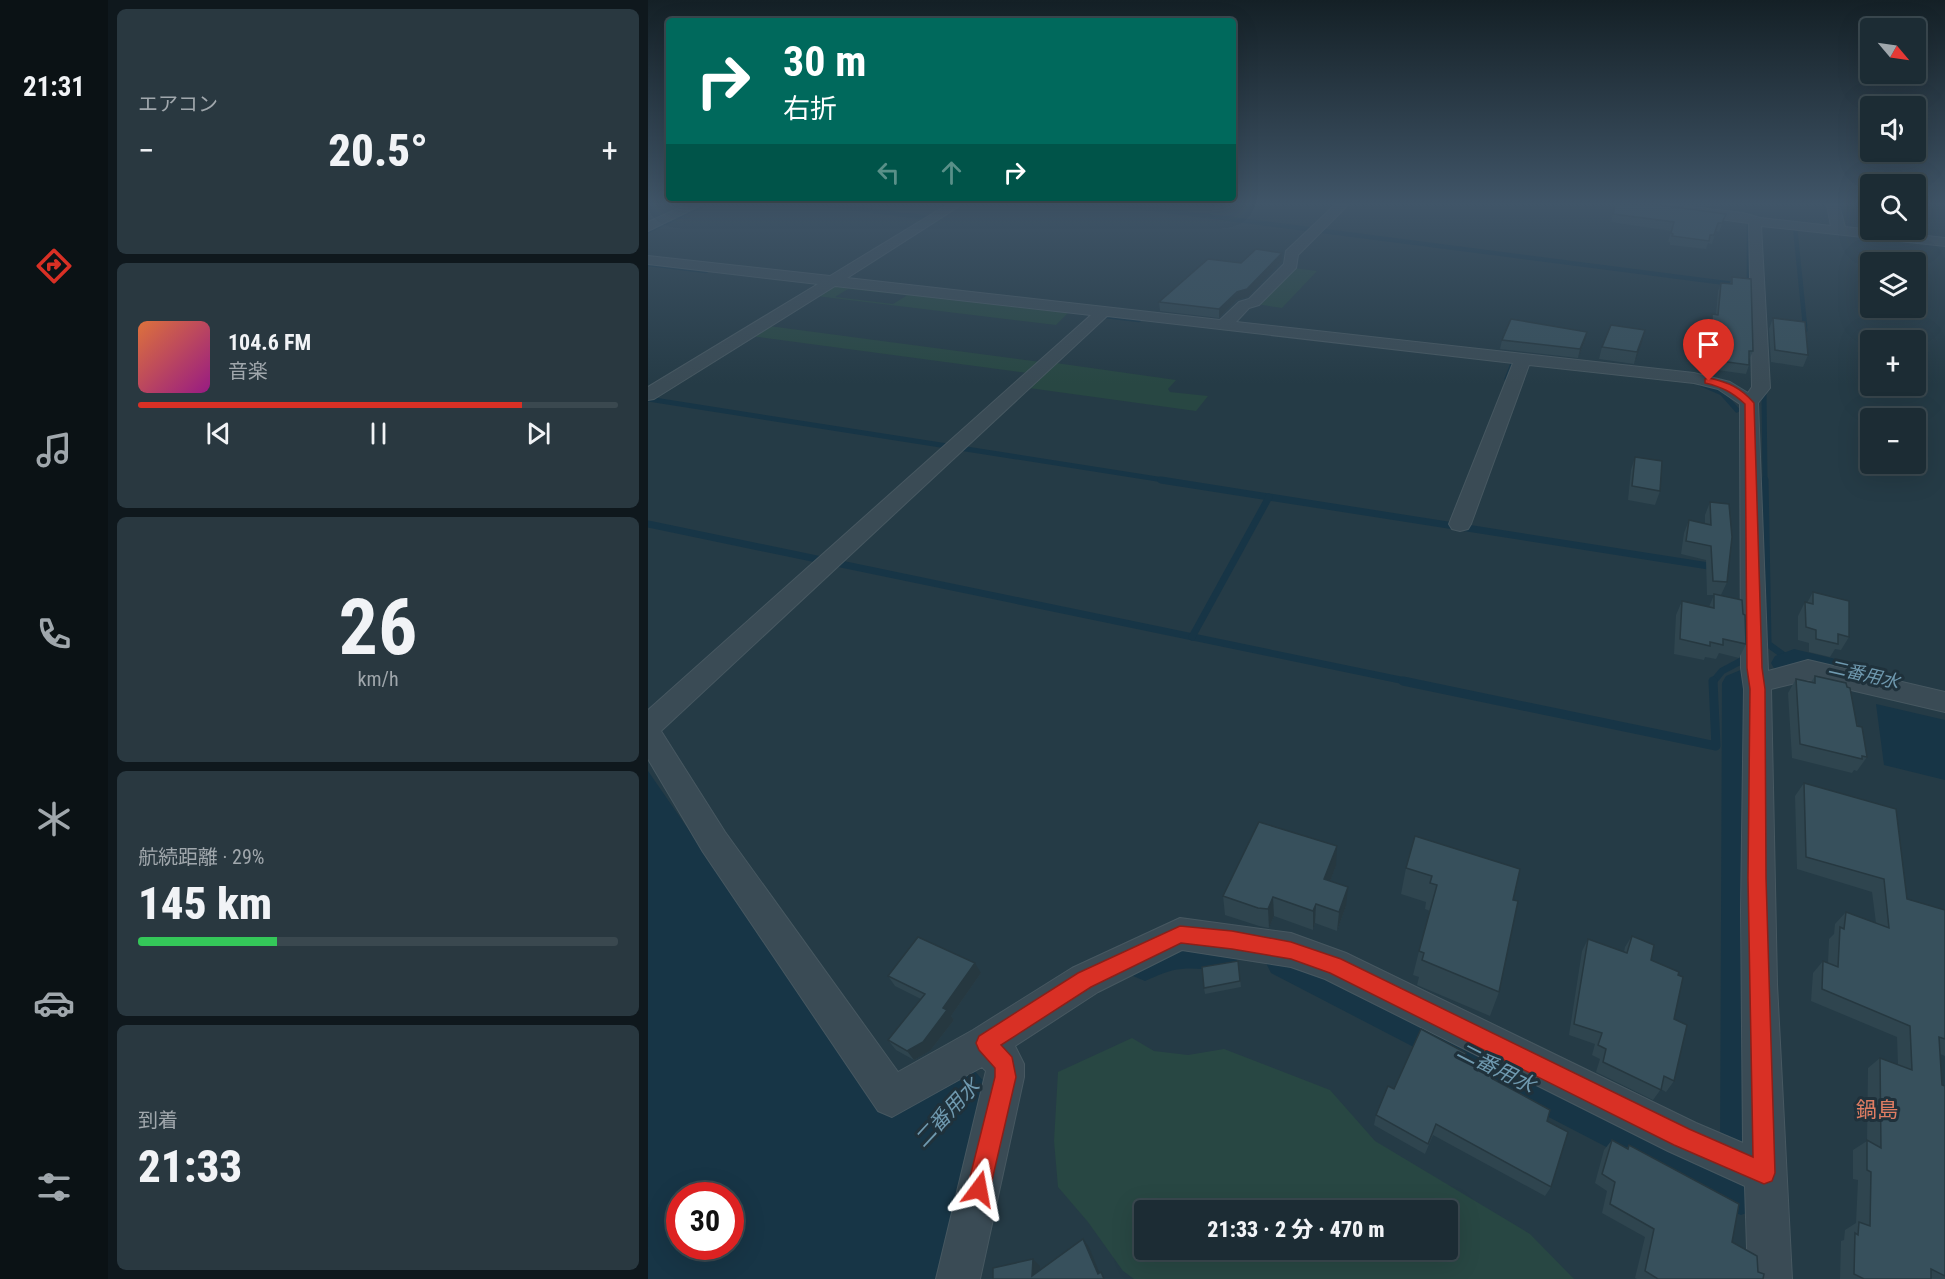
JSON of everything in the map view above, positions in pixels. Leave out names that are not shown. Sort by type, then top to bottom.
[{"type":"street","points":[[678,265],[1101,314],[1224,325],[1523,358],[1723,384],[1736,390],[1749,403]]},
{"type":"street","points":[[648,395],[859,265]]},
{"type":"street","points":[[1224,325],[1244,305],[1254,302],[1292,265]]},
{"type":"street","points":[[1756,265],[1761,388],[1749,403],[1757,683],[1757,878],[1743,1164],[1770,1279]]},
{"type":"street","points":[[648,726],[1101,314]]},
{"type":"street","points":[[1460,524],[1523,358]]},
{"type":"street","points":[[1757,683],[1808,670],[1945,702]]},
{"type":"street","points":[[648,734],[714,842],[892,1097],[995,1052],[1085,980],[1180,934],[1291,950],[1334,965],[1682,1137],[1743,1164]]},
{"type":"street","points":[[958,1279],[1005,1077],[995,1052]]},
{"type":"green space","points":[[1293,268],[1317,271],[1282,308],[1256,304]]},
{"type":"green space","points":[[833,286],[1068,313],[1056,325],[816,296]],"holes":[[[848,289],[905,295],[893,304],[835,297]]]},
{"type":"green space","points":[[769,326],[1041,362],[1028,373],[751,336]]},
{"type":"green space","points":[[1056,363],[1176,380],[1168,389],[1170,392],[1208,396],[1196,411],[1029,388]]},
{"type":"green space","points":[[1132,1038],[1154,1051],[1188,1055],[1224,1049],[1330,1090],[1375,1141],[1530,1234],[1574,1279],[1134,1279],[1123,1271],[1088,1222],[1058,1187],[1054,1141],[1058,1072]]},
{"type":"water","points":[[1876,704],[1945,720],[1945,780],[1884,765]]},
{"type":"water","points":[[648,771],[886,1115],[972,1068],[987,1085],[945,1279],[648,1279]]},
{"type":"building","points":[[1202,265],[1271,265],[1247,289],[1237,292],[1219,309],[1159,302]]},
{"type":"building","points":[[1732,277],[1751,279],[1753,351],[1749,351],[1749,365],[1713,360],[1713,347],[1693,344],[1694,324],[1712,326],[1712,314],[1718,315],[1721,283],[1732,284]]},
{"type":"building","points":[[1773,318],[1805,322],[1808,355],[1775,350]]},
{"type":"building","points":[[1511,319],[1587,332],[1580,349],[1502,340]]},
{"type":"building","points":[[1611,325],[1645,330],[1637,352],[1602,347]]},
{"type":"building","points":[[1635,457],[1662,461],[1660,491],[1632,486]]},
{"type":"building","points":[[1710,502],[1729,504],[1732,537],[1727,582],[1713,581],[1711,546],[1686,541],[1689,520],[1711,525]]},
{"type":"building","points":[[1813,592],[1849,601],[1849,637],[1838,634],[1838,644],[1816,639],[1816,630],[1806,627],[1805,602],[1813,604]]},
{"type":"building","points":[[1714,594],[1742,600],[1746,644],[1723,639],[1723,645],[1710,642],[1710,646],[1680,639],[1682,601],[1714,608]]},
{"type":"building","points":[[1815,676],[1846,683],[1850,688],[1857,726],[1862,727],[1867,757],[1862,756],[1862,759],[1800,744],[1796,679],[1815,683]]},
{"type":"building","points":[[1804,783],[1896,809],[1907,899],[1945,910],[1945,1039],[1939,1037],[1942,1085],[1945,1086],[1945,1276],[1931,1269],[1931,1279],[1864,1279],[1854,1274],[1855,1233],[1858,1235],[1859,1222],[1870,1226],[1871,1172],[1867,1170],[1867,1140],[1881,1148],[1880,1058],[1912,1070],[1910,1026],[1822,989],[1823,961],[1838,967],[1840,927],[1844,929],[1846,912],[1889,928],[1884,879],[1806,857]]},
{"type":"building","points":[[1259,822],[1337,846],[1324,879],[1348,887],[1339,912],[1316,904],[1313,911],[1273,897],[1268,909],[1258,908],[1223,896]]},
{"type":"building","points":[[1415,836],[1520,869],[1513,900],[1518,901],[1499,992],[1422,960],[1424,953],[1419,951],[1437,885],[1430,883],[1432,876],[1406,868]]},
{"type":"building","points":[[1632,936],[1654,945],[1651,960],[1679,972],[1678,975],[1683,977],[1674,1019],[1687,1025],[1674,1081],[1664,1076],[1661,1090],[1603,1062],[1606,1049],[1598,1045],[1602,1033],[1574,1024],[1588,939],[1627,953]]},
{"type":"building","points":[[918,937],[975,963],[943,1008],[947,1010],[923,1042],[907,1051],[888,1040],[925,994],[888,976]]},
{"type":"building","points":[[1238,961],[1240,981],[1204,988],[1202,967]]},
{"type":"building","points":[[1421,1029],[1466,1053],[1464,1058],[1494,1074],[1493,1079],[1550,1110],[1547,1121],[1568,1132],[1551,1187],[1436,1124],[1428,1144],[1376,1115],[1388,1086],[1394,1089]]},
{"type":"building","points":[[1612,1140],[1628,1149],[1629,1145],[1739,1204],[1732,1242],[1757,1256],[1758,1272],[1764,1274],[1763,1279],[1658,1279],[1645,1271],[1654,1229],[1610,1204],[1615,1182],[1602,1174]]},
{"type":"building","points":[[1083,1239],[1098,1274],[1101,1272],[1104,1279],[993,1279],[993,1268],[1033,1259],[1032,1276]]},
{"type":"waterway","points":[[654,265],[706,271]]},
{"type":"waterway","points":[[1584,265],[1749,286],[1749,265]]},
{"type":"waterway","points":[[1799,265],[1805,326]]},
{"type":"waterway","points":[[1097,315],[1139,320]]},
{"type":"waterway","points":[[1804,324],[1805,330]]},
{"type":"waterway","points":[[1507,379],[1514,361]]},
{"type":"waterway","points":[[1701,384],[1722,393],[1737,410]]},
{"type":"waterway","points":[[1764,394],[1765,481]]},
{"type":"waterway","points":[[648,399],[1170,481]]},
{"type":"waterway","points":[[1161,480],[1715,567]]},
{"type":"waterway","points":[[1765,480],[1768,644],[1790,660]]},
{"type":"waterway","points":[[1192,637],[1269,497]]},
{"type":"waterway","points":[[648,524],[1192,637]]},
{"type":"waterway","points":[[1192,637],[1410,682]]},
{"type":"waterway","name":"二番用水","points":[[1784,663],[1794,658],[1839,669]]},
{"type":"waterway","points":[[1713,682],[1722,671],[1741,661]]},
{"type":"waterway","name":"二番用水","points":[[1283,961],[1741,1194],[1735,683],[1743,679]]},
{"type":"waterway","points":[[1403,681],[1716,746],[1713,682]]},
{"type":"waterway","name":"二番用水","points":[[1145,964],[1173,953],[1222,954]]},
{"type":"district","name":"鍋島","points":[[1877,1110]]},
{"type":"route","points":[[979,1189],[1005,1077],[1005,1064],[986,1043],[1085,980],[1180,934],[1291,950],[1334,965],[1682,1137],[1764,1173],[1757,878],[1757,689],[1749,403],[1736,390],[1709,381]]}]
